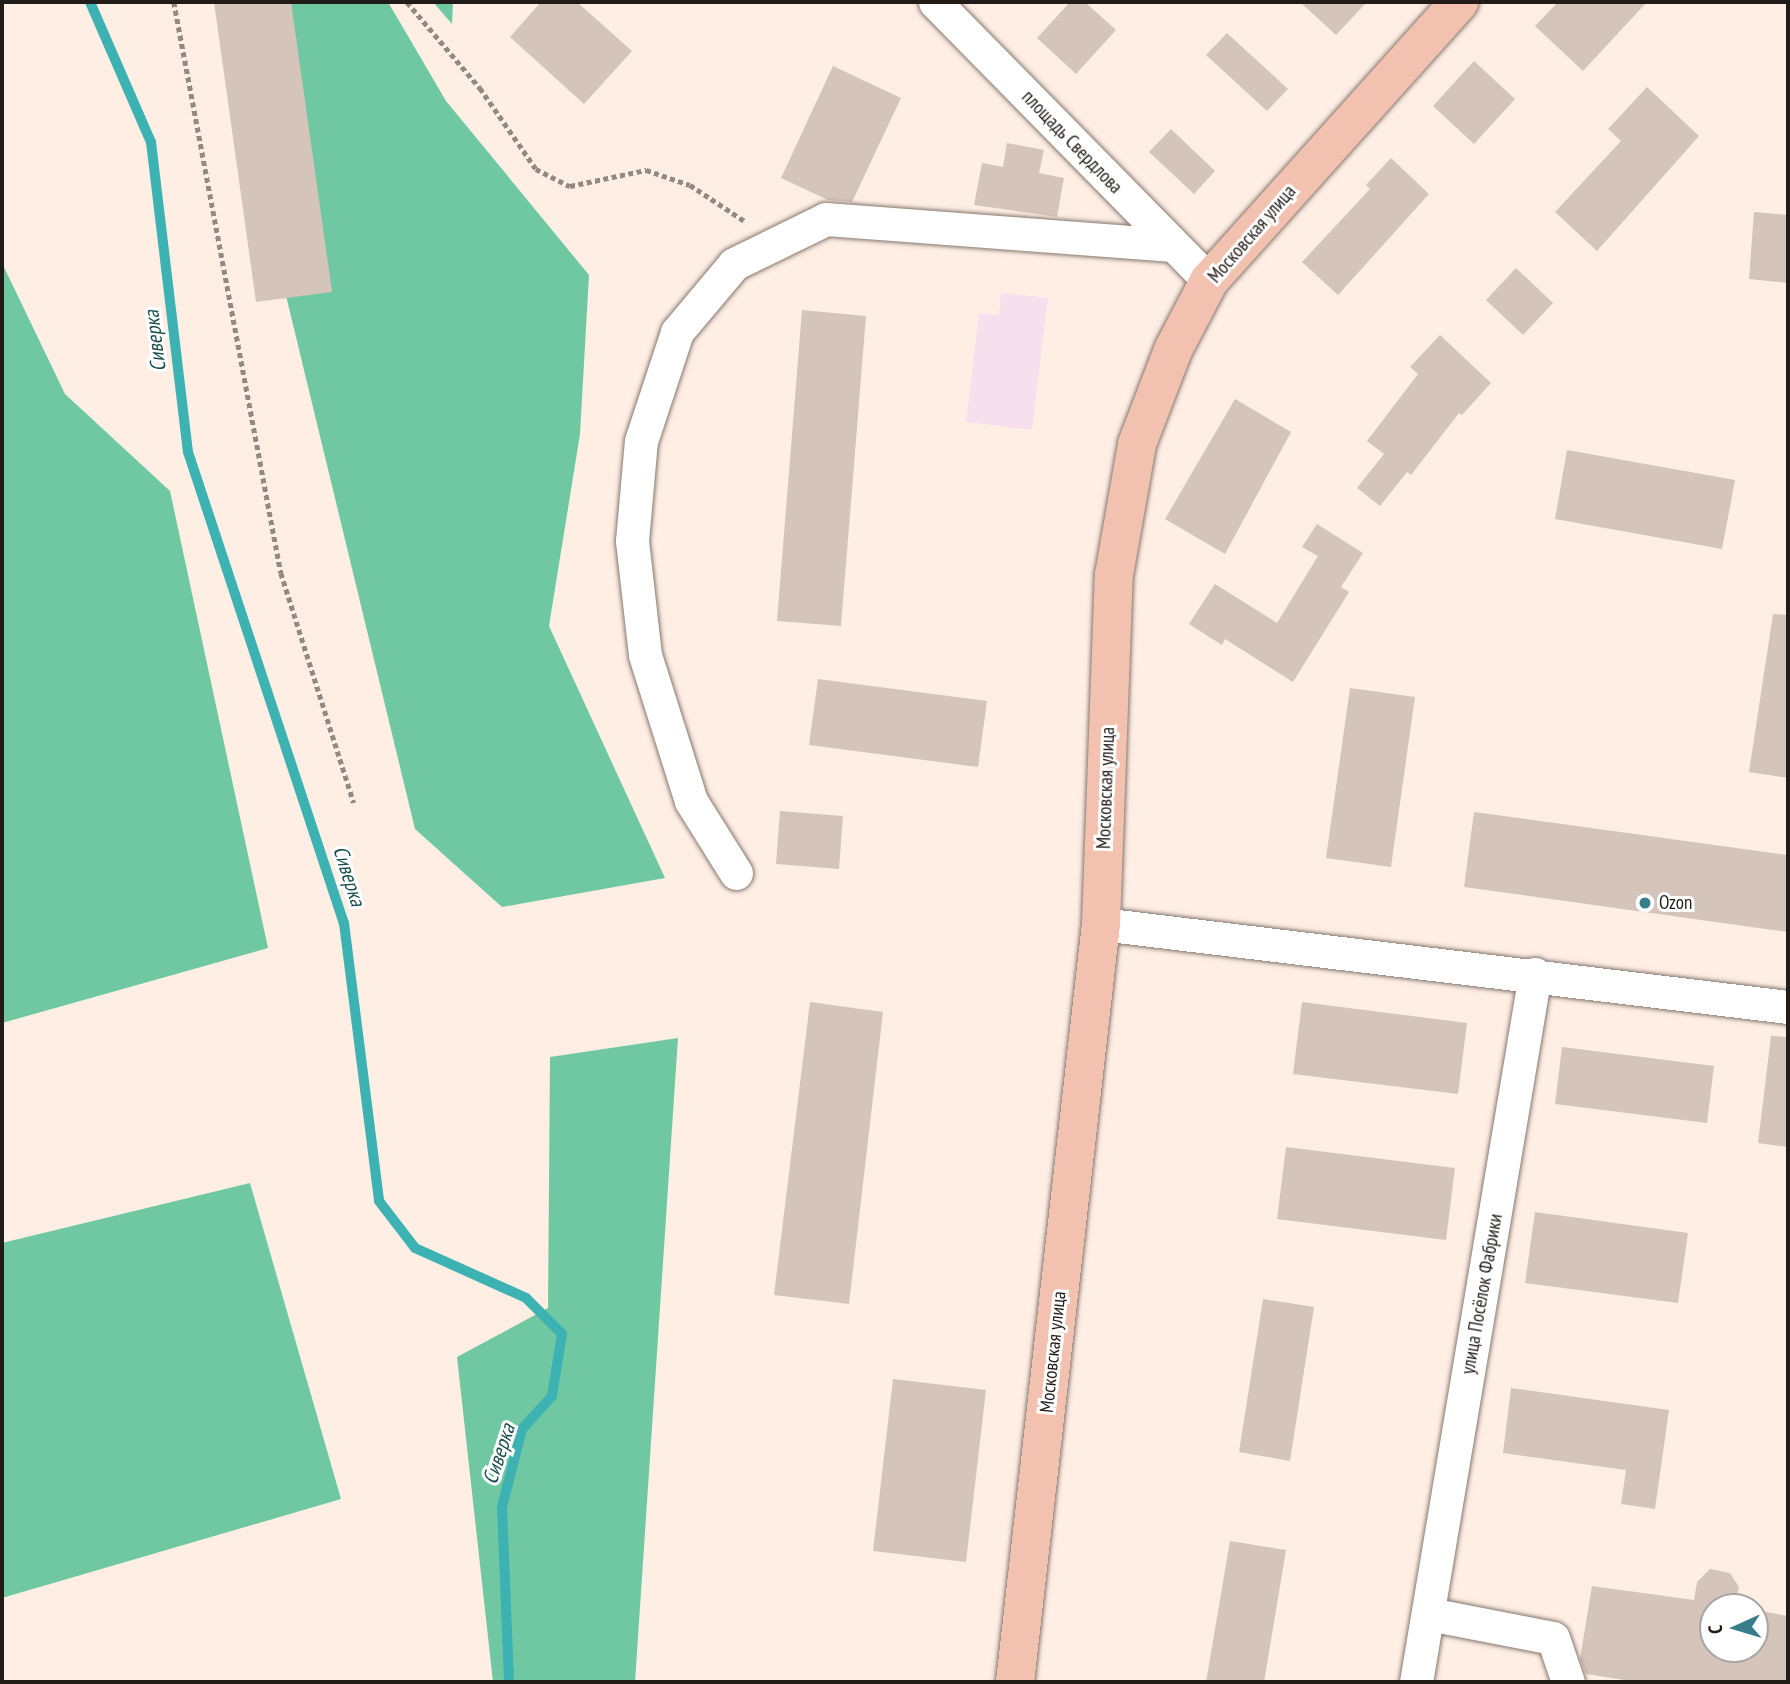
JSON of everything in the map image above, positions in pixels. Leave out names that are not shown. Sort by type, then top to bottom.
[{"type":"main road","name":"Московская улица","points":[[1015,1682],[1101,924],[1114,575],[1137,444],[1173,350],[1209,281],[1459,2]]},
{"type":"street","name":"площадь Свердлова","points":[[935,2],[1209,281]]},
{"type":"street","points":[[736,873],[691,801],[645,655],[632,541],[641,441],[677,332],[734,264],[826,219],[1172,245]]},
{"type":"street","points":[[1101,924],[1535,974],[1788,1007]]},
{"type":"street","name":"улица Посёлок Фабрики","points":[[1416,1682],[1535,974]]},
{"type":"street","points":[[1429,1614],[1553,1638],[1568,1682]]},
{"type":"path","points":[[174,2],[281,573],[354,803]]},
{"type":"path","points":[[407,2],[480,88],[536,169],[570,186],[646,170],[690,186],[776,244]]},
{"type":"shaded area","points":[[1001,293],[1048,298],[1032,430],[966,422],[979,313],[999,315]]},
{"type":"green space","points":[[274,2],[388,2],[446,101],[589,275],[580,434],[549,626],[665,878],[502,907],[415,829],[252,155]]},
{"type":"green space","points":[[433,2],[453,2],[452,24]]},
{"type":"green space","points":[[2,263],[65,394],[170,491],[268,948],[2,1023]]},
{"type":"green space","points":[[678,1038],[635,1682],[493,1682],[457,1357],[548,1308],[550,1057]]},
{"type":"green space","points":[[250,1183],[341,1499],[2,1598],[2,1243]]},
{"type":"building","points":[[214,2],[291,2],[332,292],[256,302]]},
{"type":"building","points":[[541,2],[577,2],[632,51],[584,104],[510,37]]},
{"type":"building","points":[[1070,2],[1085,2],[1116,30],[1076,74],[1037,38]]},
{"type":"building","points":[[1300,2],[1367,2],[1336,35]]},
{"type":"building","points":[[1558,2],[1647,2],[1583,71],[1535,26]]},
{"type":"building","points":[[1227,33],[1288,89],[1267,111],[1206,55]]},
{"type":"building","points":[[1474,61],[1515,99],[1474,144],[1433,106]]},
{"type":"building","points":[[833,66],[901,98],[852,202],[828,200],[781,178]]},
{"type":"building","points":[[1647,87],[1699,136],[1597,251],[1555,212],[1621,141],[1608,129]]},
{"type":"building","points":[[1171,129],[1215,171],[1194,194],[1149,152]]},
{"type":"building","points":[[1007,143],[1044,150],[1039,173],[1064,178],[1057,217],[974,205],[982,163],[1003,167]]},
{"type":"building","points":[[1391,158],[1429,194],[1338,295],[1302,262],[1370,189],[1366,185]]},
{"type":"building","points":[[1754,212],[1788,215],[1788,283],[1749,279]]},
{"type":"building","points":[[1516,268],[1553,303],[1523,335],[1486,300]]},
{"type":"building","points":[[802,310],[866,316],[841,626],[777,621]]},
{"type":"building","points":[[1440,335],[1491,383],[1462,415],[1459,413],[1411,475],[1407,472],[1380,506],[1357,488],[1384,454],[1367,441],[1418,374],[1410,367]]},
{"type":"building","points":[[1235,399],[1291,432],[1225,554],[1165,519]]},
{"type":"building","points":[[1567,450],[1735,480],[1722,549],[1555,519]]},
{"type":"building","points":[[1317,524],[1363,553],[1341,587],[1349,592],[1293,682],[1225,639],[1222,645],[1189,624],[1215,584],[1277,623],[1318,556],[1302,547]]},
{"type":"building","points":[[1773,614],[1788,615],[1788,778],[1749,772]]},
{"type":"building","points":[[818,679],[987,701],[978,767],[809,745]]},
{"type":"building","points":[[1350,688],[1415,697],[1391,867],[1326,858]]},
{"type":"building","points":[[780,811],[843,816],[839,869],[776,864]]},
{"type":"building","points":[[1474,812],[1788,855],[1788,932],[1464,887]]},
{"type":"building","points":[[810,1002],[883,1012],[849,1304],[774,1295]]},
{"type":"building","points":[[1302,1002],[1467,1023],[1458,1094],[1293,1074]]},
{"type":"building","points":[[1771,1036],[1788,1037],[1788,1147],[1758,1143]]},
{"type":"building","points":[[1562,1047],[1714,1066],[1707,1123],[1555,1104]]},
{"type":"building","points":[[1286,1147],[1455,1168],[1446,1240],[1277,1219]]},
{"type":"building","points":[[1535,1212],[1688,1233],[1678,1303],[1525,1283]]},
{"type":"building","points":[[1263,1299],[1314,1307],[1290,1461],[1239,1452]]},
{"type":"building","points":[[893,1379],[986,1390],[966,1562],[873,1551]]},
{"type":"building","points":[[1511,1388],[1669,1410],[1655,1509],[1621,1504],[1626,1470],[1503,1453]]},
{"type":"building","points":[[1230,1541],[1286,1550],[1264,1682],[1206,1682]]},
{"type":"building","points":[[1710,1569],[1730,1573],[1739,1587],[1738,1593],[1699,1593],[1699,1663],[1769,1663],[1769,1613],[1788,1616],[1788,1682],[1637,1682],[1586,1674],[1580,1659],[1592,1586],[1694,1600],[1697,1582]]},
{"type":"waterway","name":"Сиверка","points":[[90,2],[151,142],[188,452],[344,923],[379,1201],[415,1248],[526,1298],[562,1334],[552,1396],[522,1429],[502,1507],[509,1682]]},
{"type":"place","name":"Ozon","points":[[1645,903]]}]
